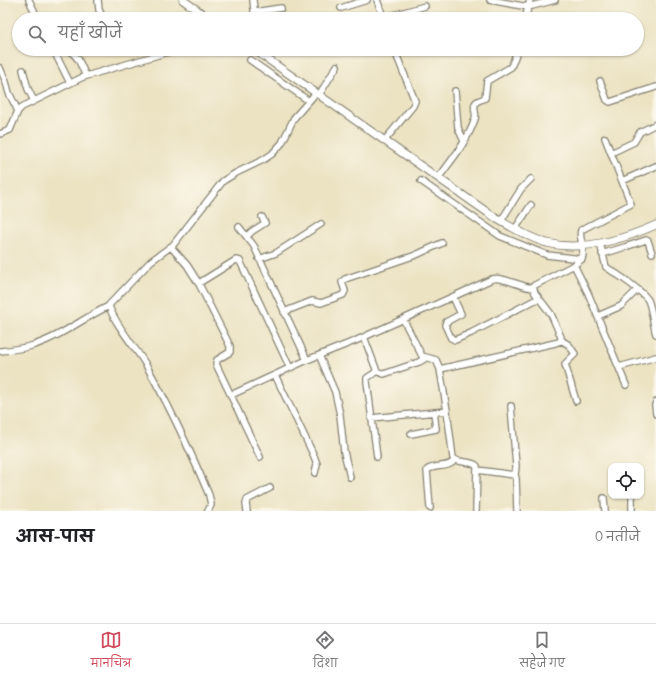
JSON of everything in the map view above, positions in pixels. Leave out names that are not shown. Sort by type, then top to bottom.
[{"type":"street","points":[[29,0],[35,12]]},
{"type":"street","points":[[98,0],[100,12]]},
{"type":"street","points":[[183,0],[200,12]]},
{"type":"street","points":[[253,0],[254,12],[282,8]]},
{"type":"street","points":[[341,8],[367,0]]},
{"type":"street","points":[[377,0],[381,12]]},
{"type":"street","points":[[490,0],[528,7],[555,0]]},
{"type":"street","points":[[527,12],[530,0]]},
{"type":"street","points":[[406,12],[425,6]]},
{"type":"street","points":[[56,56],[70,83]]},
{"type":"street","points":[[75,56],[86,76]]},
{"type":"street","points":[[0,134],[10,130],[18,111],[22,107],[86,76],[154,56]]},
{"type":"street","points":[[265,56],[501,221],[534,238],[548,243],[570,246],[583,251]]},
{"type":"street","points":[[385,140],[413,106],[414,101],[397,56]]},
{"type":"street","points":[[439,177],[464,141],[475,119],[475,102],[484,98],[487,81],[511,67],[515,56]]},
{"type":"street","points":[[250,60],[309,101]]},
{"type":"street","points":[[0,351],[22,348],[39,343],[109,306],[110,303],[151,261],[171,247],[223,181],[272,154],[282,143],[294,118],[309,101],[318,94],[337,66]]},
{"type":"street","points":[[0,68],[6,82],[8,93],[18,111]]},
{"type":"street","points":[[23,70],[28,89],[34,101]]},
{"type":"street","points":[[600,81],[607,100],[610,102],[656,88]]},
{"type":"street","points":[[455,91],[458,128],[464,141]]},
{"type":"street","points":[[611,153],[634,142],[640,132],[656,124]]},
{"type":"street","points":[[533,288],[536,283],[574,265],[583,251],[580,233],[581,230],[631,204],[605,138]]},
{"type":"street","points":[[622,181],[656,166]]},
{"type":"street","points":[[501,221],[521,189],[531,179]]},
{"type":"street","points":[[422,181],[500,236],[547,255],[601,248],[625,248],[646,240],[648,241],[652,253]]},
{"type":"street","points":[[515,229],[531,205]]},
{"type":"street","points":[[247,237],[251,232],[265,223],[262,217]]},
{"type":"street","points":[[259,259],[276,253],[321,224]]},
{"type":"street","points":[[601,248],[656,225]]},
{"type":"street","points":[[239,227],[254,246],[307,360]]},
{"type":"street","points":[[284,312],[312,301],[322,303],[344,295],[345,291],[342,282],[345,279],[422,252],[442,243]]},
{"type":"street","points":[[171,247],[187,265],[199,283],[231,349],[230,352],[217,360],[216,364],[260,457]]},
{"type":"street","points":[[601,248],[606,267],[646,298],[656,334]]},
{"type":"street","points":[[199,283],[236,260],[240,261],[290,368]]},
{"type":"street","points":[[574,265],[598,316],[626,385]]},
{"type":"street","points":[[231,395],[307,360],[364,337],[497,278],[533,288],[551,314],[561,340],[569,345],[575,354],[565,364],[576,402]]},
{"type":"street","points":[[598,316],[621,306],[637,290]]},
{"type":"street","points":[[453,297],[461,314],[446,322],[445,325],[451,338],[454,340],[471,333],[539,298]]},
{"type":"street","points":[[109,306],[146,365],[181,429],[209,494],[211,502],[209,511]]},
{"type":"street","points":[[403,320],[422,356],[436,360],[440,369],[448,411],[452,455],[455,460],[476,464],[476,511]]},
{"type":"street","points":[[364,337],[376,371]]},
{"type":"street","points":[[440,369],[555,343],[561,340]]},
{"type":"street","points":[[319,355],[335,392],[340,415],[344,452],[350,477]]},
{"type":"street","points":[[619,367],[656,356]]},
{"type":"street","points":[[376,371],[384,374],[419,362],[426,358]]},
{"type":"street","points":[[376,371],[367,380],[377,457]]},
{"type":"street","points":[[275,375],[314,456],[317,464],[314,473]]},
{"type":"street","points":[[656,402],[654,404],[656,414]]},
{"type":"street","points":[[511,406],[516,466],[517,511]]},
{"type":"street","points":[[372,418],[448,411]]},
{"type":"street","points":[[411,434],[436,429],[434,412]]},
{"type":"street","points":[[430,508],[427,470],[430,468],[450,465],[455,460]]},
{"type":"street","points":[[477,470],[515,475]]},
{"type":"street","points":[[247,511],[247,500],[270,488]]},
{"type":"street","points":[[604,498],[605,511]]},
{"type":"street","points":[[632,499],[632,511]]}]
